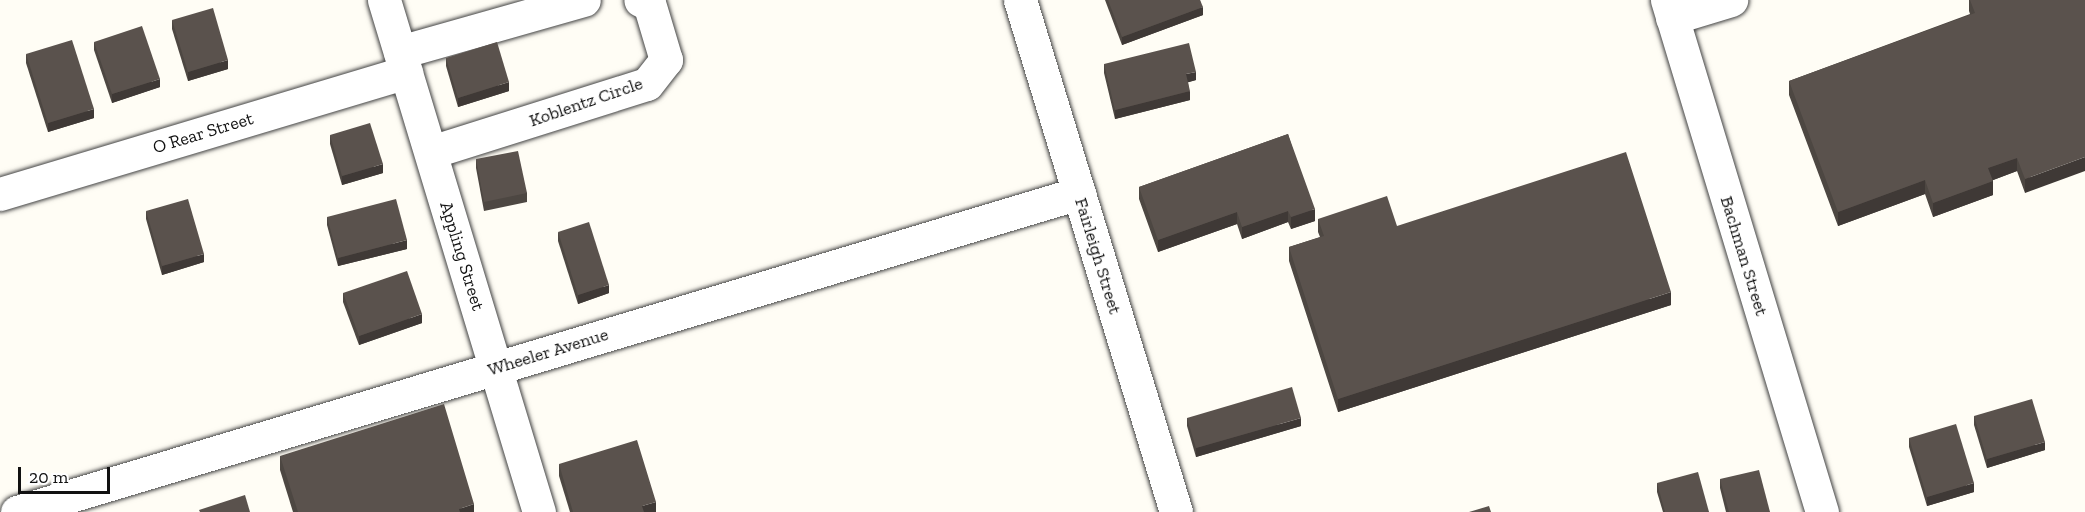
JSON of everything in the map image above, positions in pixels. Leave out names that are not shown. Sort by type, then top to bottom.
[{"type":"street","name":"Appling Street","points":[[384,0],[538,512]]},
{"type":"street","points":[[403,62],[584,0]]},
{"type":"street","name":"Koblentz Circle","points":[[431,152],[647,84],[666,60],[649,3],[640,0]]},
{"type":"street","name":"Fairleigh Street","points":[[1020,0],[1176,512]]},
{"type":"street","points":[[1669,9],[1731,0]]},
{"type":"street","name":"Bachman Street","points":[[1669,9],[1822,512]]},
{"type":"street","name":"O Rear Street","points":[[0,194],[403,62]]},
{"type":"street","name":"Wheeler Avenue","points":[[16,512],[1079,193]]},
{"type":"building","points":[[1108,0],[1200,0],[1203,7],[1122,37]]},
{"type":"building","points":[[1970,0],[2085,0],[2085,157],[2025,179],[2017,158],[1988,168],[1993,181],[1933,203],[1925,180],[1838,212],[1789,81],[1975,13]]},
{"type":"building","points":[[213,8],[228,60],[188,72],[172,20]]},
{"type":"building","points":[[142,26],[160,79],[112,94],[94,42]]},
{"type":"building","points":[[72,40],[94,109],[48,123],[26,54]]},
{"type":"building","points":[[497,42],[509,82],[458,98],[446,58]]},
{"type":"building","points":[[1189,43],[1196,72],[1186,74],[1190,91],[1115,110],[1104,64]]},
{"type":"building","points":[[370,123],[383,164],[342,176],[330,135]]},
{"type":"building","points":[[1288,134],[1315,209],[1291,217],[1288,211],[1242,227],[1237,212],[1158,240],[1139,187]]},
{"type":"building","points":[[518,151],[527,193],[484,202],[476,159]]},
{"type":"building","points":[[1626,152],[1671,292],[1338,399],[1289,247],[1324,236],[1318,219],[1387,196],[1397,226]]},
{"type":"building","points":[[188,199],[204,254],[162,266],[146,211]]},
{"type":"building","points":[[396,199],[407,240],[338,258],[327,217]]},
{"type":"building","points":[[589,222],[609,285],[578,295],[558,232]]},
{"type":"building","points":[[407,271],[422,314],[359,336],[343,293]]},
{"type":"building","points":[[1292,387],[1301,418],[1196,448],[1187,418]]},
{"type":"building","points":[[2032,399],[2045,442],[1987,459],[1974,416]]},
{"type":"building","points":[[444,404],[474,504],[459,509],[460,512],[298,512],[280,456]]},
{"type":"building","points":[[1956,424],[1974,483],[1927,497],[1909,438]]},
{"type":"building","points":[[637,440],[656,502],[642,506],[644,512],[573,512],[559,464]]},
{"type":"building","points":[[1759,470],[1770,512],[1729,512],[1720,479]]},
{"type":"building","points":[[1698,472],[1709,512],[1665,512],[1657,483]]},
{"type":"building","points":[[245,495],[250,512],[200,512],[199,510]]},
{"type":"building","points":[[1489,506],[1491,512],[1469,512]]}]
